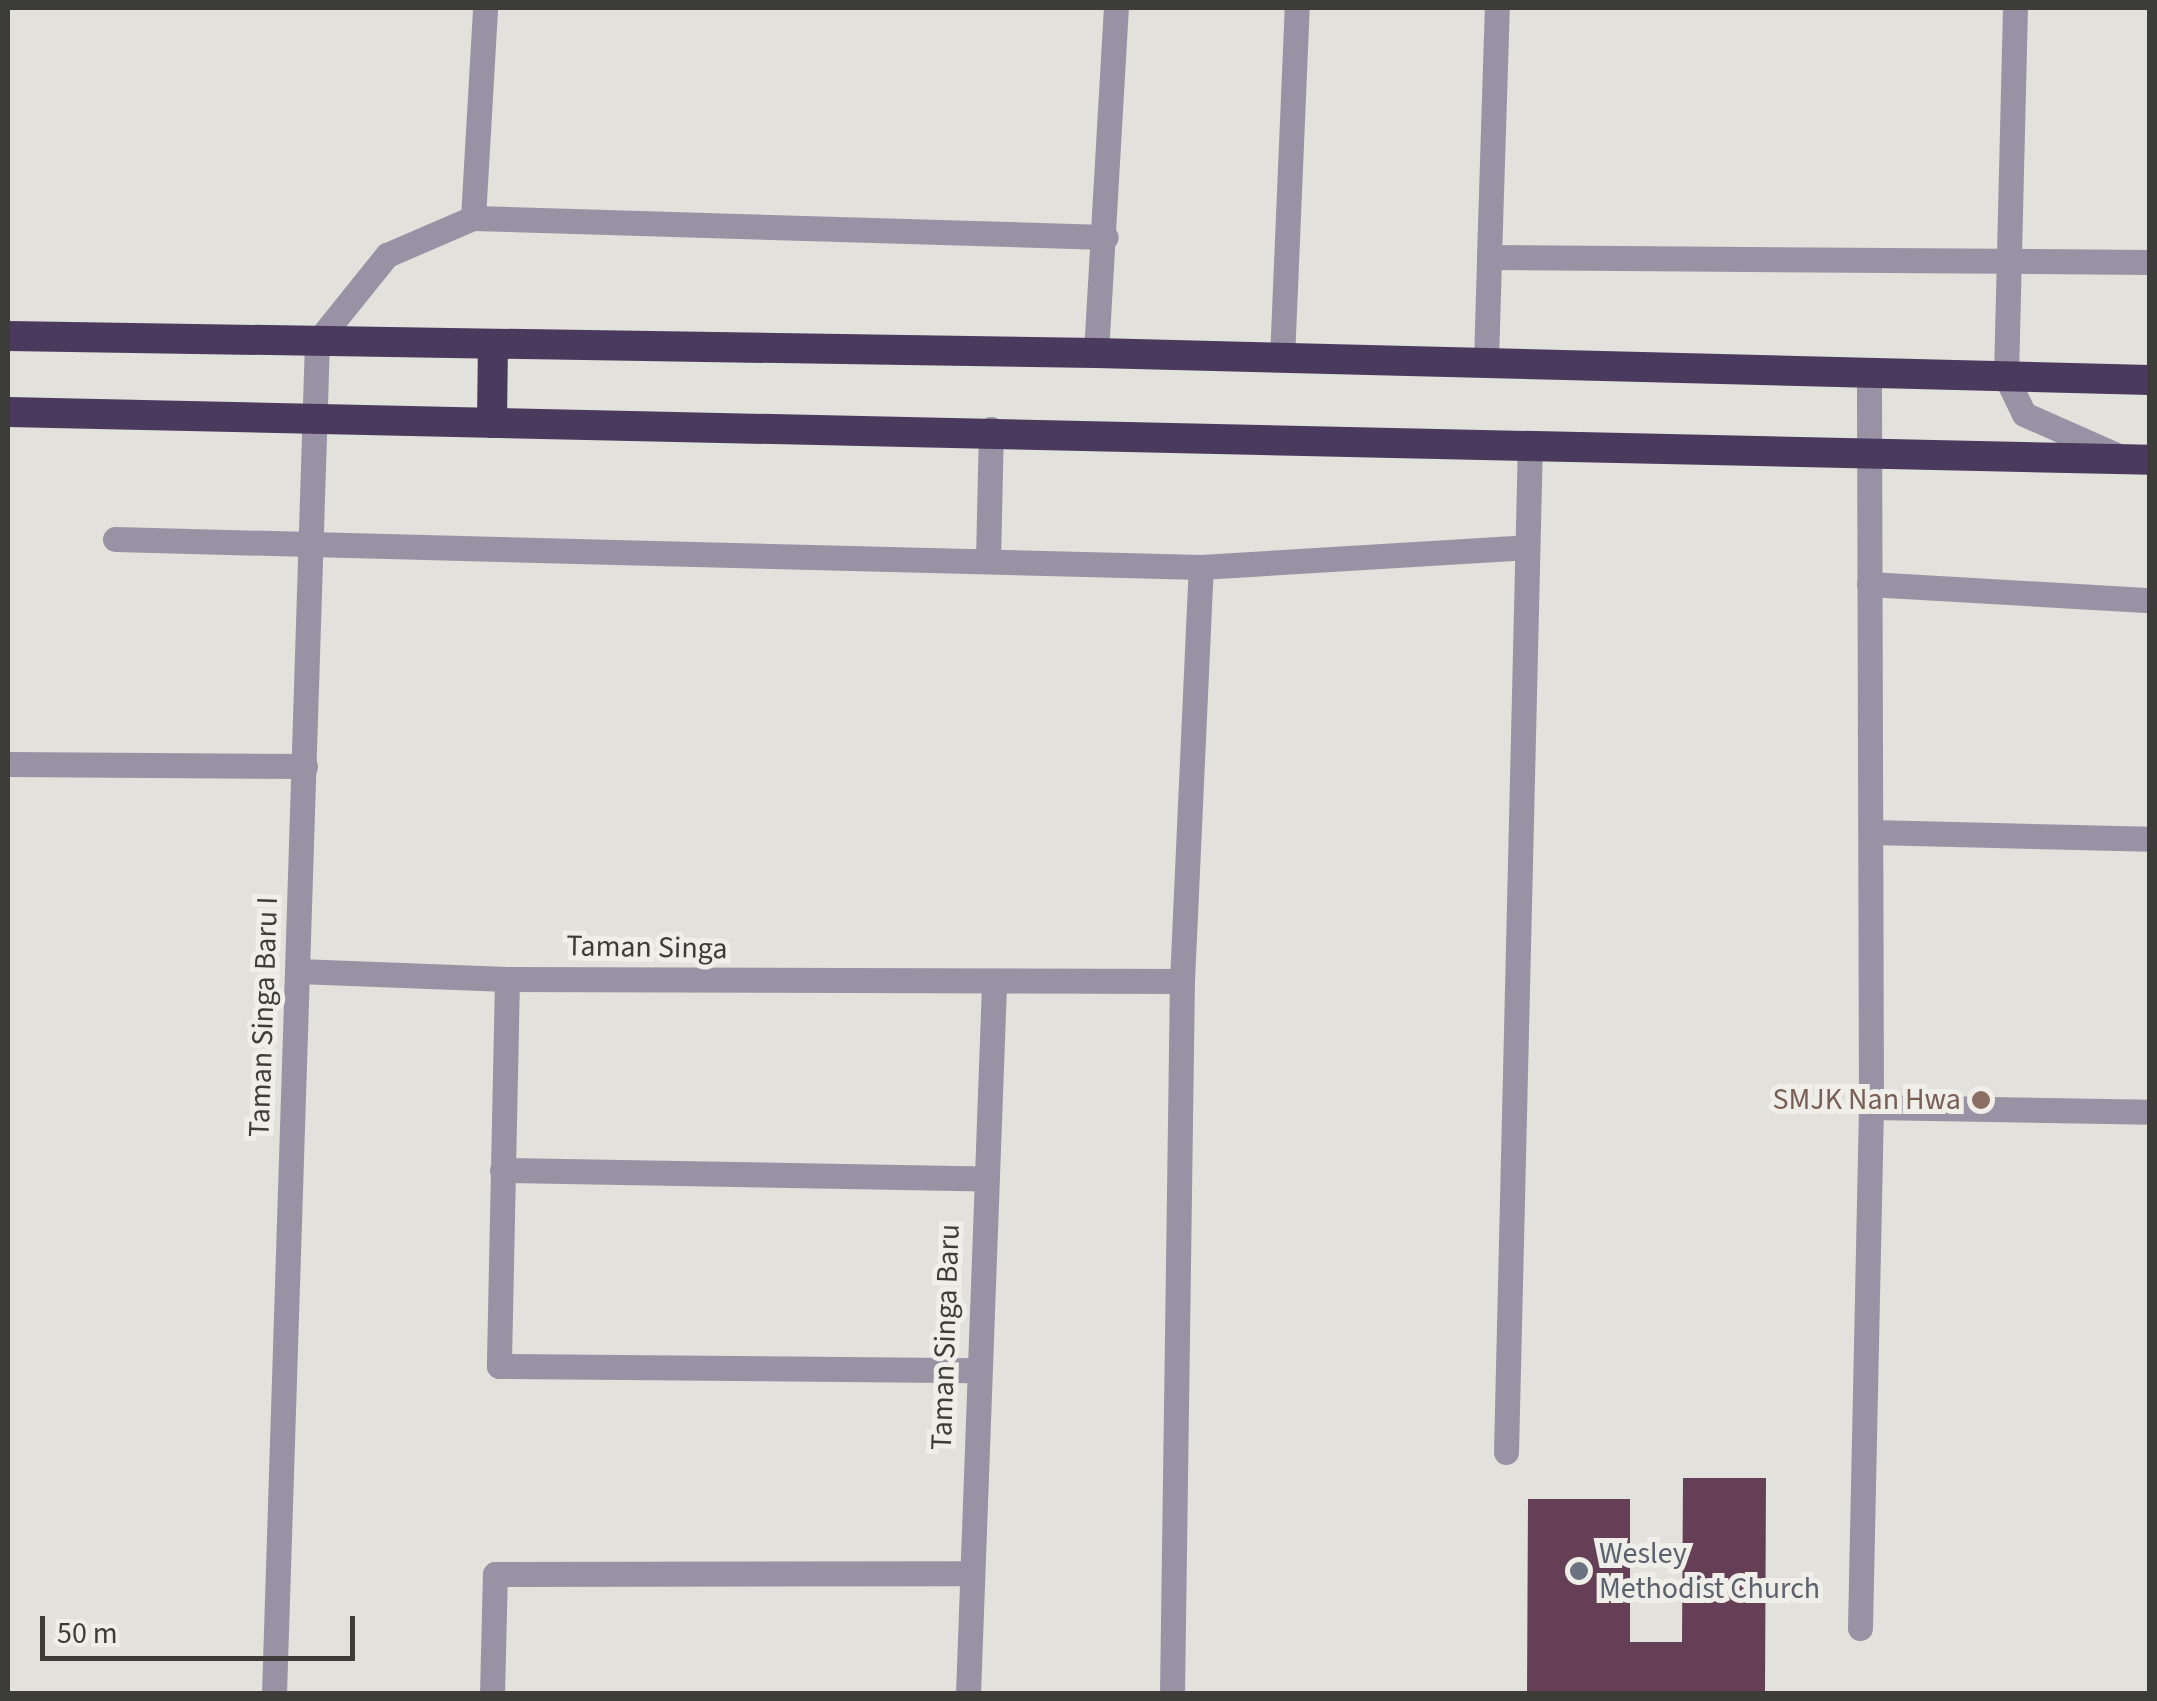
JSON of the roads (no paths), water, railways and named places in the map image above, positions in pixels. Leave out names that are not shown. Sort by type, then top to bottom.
[{"type":"highway","points":[[8,336],[1486,361],[2150,380]]},
{"type":"highway","points":[[492,423],[493,346]]},
{"type":"highway","points":[[8,412],[991,429],[2138,459]]},
{"type":"street","points":[[473,218],[485,8]]},
{"type":"street","points":[[1096,353],[1106,236],[1116,8]]},
{"type":"street","points":[[1282,359],[1298,8]]},
{"type":"street","points":[[1486,361],[1497,8]]},
{"type":"street","points":[[2015,8],[2006,376],[2024,414],[2138,459]]},
{"type":"street","points":[[317,342],[387,255],[473,218],[1106,236]]},
{"type":"street","points":[[1489,257],[2150,262]]},
{"type":"street","name":"Taman Singa Baru I","points":[[274,1694],[317,342]]},
{"type":"street","points":[[1860,1628],[1871,1107],[1872,832],[1866,454],[1869,373]]},
{"type":"street","points":[[988,560],[991,429]]},
{"type":"street","points":[[1506,1452],[1530,444]]},
{"type":"street","points":[[115,539],[1200,568],[1526,548]]},
{"type":"street","points":[[1172,1694],[1182,981],[1200,568]]},
{"type":"street","points":[[1869,584],[2150,600]]},
{"type":"street","points":[[8,764],[305,766]]},
{"type":"street","points":[[1872,832],[2150,839]]},
{"type":"street","name":"Taman Singa","points":[[298,971],[507,978],[994,984],[1182,981]]},
{"type":"street","points":[[507,978],[499,1366],[978,1370]]},
{"type":"street","name":"Taman Singa Baru","points":[[968,1694],[994,984]]},
{"type":"street","points":[[1871,1107],[2150,1112]]},
{"type":"street","points":[[502,1170],[984,1178]]},
{"type":"street","points":[[492,1694],[495,1574],[971,1572]]},
{"type":"place","name":"SMJK Nan Hwa","points":[[1981,1100]]},
{"type":"place","name":"Wesley Methodist Church","points":[[1579,1571]]}]
